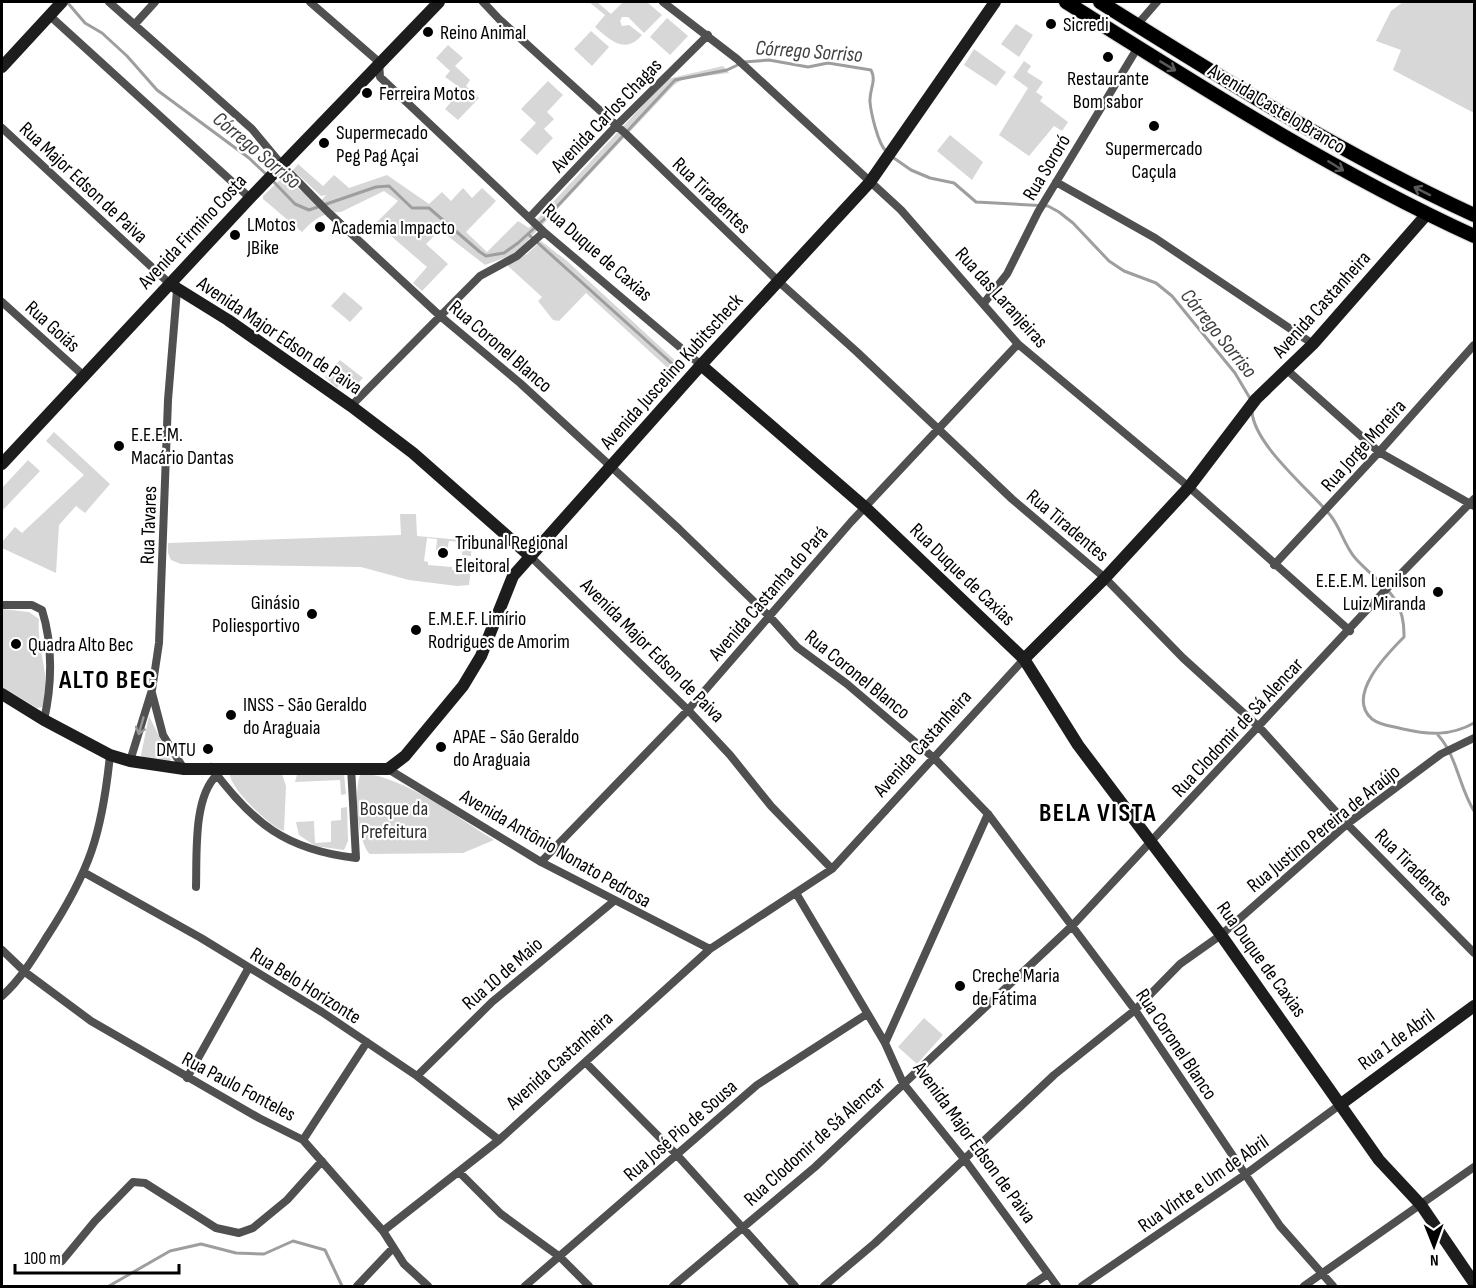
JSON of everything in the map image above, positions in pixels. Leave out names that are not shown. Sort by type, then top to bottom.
[{"type":"main road","name":"Avenida Castelo Branco","points":[[1066,2],[1347,172],[1474,236]]},
{"type":"main road","name":"Avenida Castelo Branco","points":[[1100,2],[1395,176],[1474,215]]},
{"type":"main road","points":[[1138,47],[1150,33]]},
{"type":"street","points":[[109,2],[252,129],[280,167]]},
{"type":"street","points":[[135,24],[156,2]]},
{"type":"street","name":"Rua Duque de Caxias","points":[[310,2],[379,62],[380,77],[536,225],[866,508],[1024,659],[1078,744],[1221,935],[1379,1160],[1421,1205],[1474,1283]]},
{"type":"street","name":"Avenida Firmino Costa","points":[[2,464],[83,375],[173,287],[250,198],[439,2]]},
{"type":"street","name":"Rua Tiradentes","points":[[483,2],[622,130],[778,281],[940,429],[1012,499],[1105,578],[1183,658],[1260,728],[1347,824],[1474,952]]},
{"type":"street","name":"Rua das Laranjeiras","points":[[663,2],[737,59],[901,210],[1018,344],[1189,487],[1350,631]]},
{"type":"street","name":"Avenida Juscelino Kubitscheck","points":[[388,769],[405,756],[463,686],[481,656],[513,576],[701,365],[870,182],[994,2]]},
{"type":"street","points":[[1137,25],[1156,2]]},
{"type":"street","points":[[2,67],[56,7],[250,198]]},
{"type":"street","name":"Avenida Carlos Chagas","points":[[351,406],[480,276],[517,256],[536,225],[708,35]]},
{"type":"street","name":"Rua Sororó","points":[[984,303],[1007,274],[1038,212],[1138,47]]},
{"type":"street","name":"Rua Major Edson de Paiva","points":[[2,128],[173,287]]},
{"type":"street","name":"Rua Coronel Blanco","points":[[280,167],[439,315],[520,383],[612,467],[771,618],[797,647],[847,684],[935,759],[988,814],[1135,1010],[1280,1226],[1333,1287]]},
{"type":"street","points":[[1056,182],[1155,238],[1313,344]]},
{"type":"street","name":"Avenida Castanheira","points":[[383,1231],[460,1173],[499,1140],[710,949],[832,870],[1024,659],[1105,578],[1189,487],[1242,415],[1313,344],[1427,214]]},
{"type":"street","name":"Avenida Major Edson de Paiva","points":[[173,287],[228,320],[351,406],[413,453],[531,557],[688,710],[744,770],[771,806],[832,870]]},
{"type":"street","name":"Rua Tavares","points":[[130,761],[152,690],[159,643],[173,287]]},
{"type":"street","name":"Rua Goiás","points":[[2,302],[83,375]]},
{"type":"street","name":"Avenida Castanha do Pará","points":[[541,862],[688,710],[771,618],[851,522],[1018,344]]},
{"type":"street","name":"Rua Jorge Moreira","points":[[1274,565],[1474,345]]},
{"type":"street","points":[[1287,370],[1379,452],[1473,503]]},
{"type":"street","name":"Rua Clodomir de Sá Alencar","points":[[673,1287],[815,1167],[1073,925],[1260,728],[1392,584],[1473,503]]},
{"type":"street","points":[[2,605],[32,605],[42,610],[47,626],[51,692],[44,720]]},
{"type":"street","name":"Rua Tavares","points":[[152,690],[163,735],[184,769]]},
{"type":"street","points":[[3,697],[110,754],[130,761],[214,771],[351,767],[388,769]]},
{"type":"street","name":"Rua Justino Pereira de Araújo","points":[[824,1287],[965,1160],[1054,1075],[1135,1010],[1172,971],[1221,935],[1347,824],[1441,754],[1474,738]]},
{"type":"street","points":[[2,996],[25,972],[85,873],[96,842],[105,804],[110,754]]},
{"type":"street","points":[[214,771],[249,810],[292,843],[326,853],[356,858],[351,767]]},
{"type":"street","name":"Avenida Antônio Nonato Pedrosa","points":[[388,769],[541,862],[710,949]]},
{"type":"street","points":[[196,886],[198,827],[203,798],[214,771]]},
{"type":"street","points":[[885,1043],[988,814]]},
{"type":"street","name":"Rua Belo Horizonte","points":[[85,873],[201,938],[248,969],[322,1012],[417,1076],[499,1140]]},
{"type":"street","name":"Avenida Major Edson de Paiva","points":[[796,893],[885,1043],[903,1083],[965,1160],[1057,1287]]},
{"type":"street","name":"Rua 10 de Maio","points":[[417,1076],[525,973],[614,901]]},
{"type":"street","name":"Rua Paulo Fonteles","points":[[2,950],[25,972],[91,1021],[187,1078],[303,1140],[383,1231],[404,1264],[428,1287]]},
{"type":"street","points":[[187,1078],[248,969]]},
{"type":"street","name":"Rua 1 de Abril","points":[[1341,1104],[1474,1006]]},
{"type":"street","name":"Rua José Pio de Sousa","points":[[525,1287],[757,1085],[867,1014]]},
{"type":"street","points":[[303,1140],[367,1042]]},
{"type":"street","points":[[586,1063],[677,1155],[795,1287]]},
{"type":"street","name":"Rua Vinte e Um de Abril","points":[[1082,1287],[1246,1174],[1341,1104]]},
{"type":"street","points":[[62,1261],[95,1221],[133,1182],[145,1183],[216,1228],[239,1233],[253,1228],[287,1200],[322,1161]]},
{"type":"street","points":[[1304,1287],[1474,1167]]},
{"type":"street","points":[[460,1173],[501,1214],[560,1257],[589,1287]]},
{"type":"street","points":[[357,1287],[393,1248]]},
{"type":"street","points":[[1030,1287],[1047,1274]]},
{"type":"green space","points":[[589,2],[597,2],[611,14],[623,2],[647,2],[662,15],[644,33],[628,17],[622,17],[620,21],[622,26],[629,25],[642,35],[636,41],[624,45],[612,41],[595,27],[605,15]]},
{"type":"green space","points":[[1403,2],[1474,2],[1474,113],[1393,70],[1401,50],[1376,41],[1391,11]]},
{"type":"green space","points":[[667,18],[688,36],[670,55],[650,37]]},
{"type":"green space","points":[[1016,24],[1033,35],[1019,57],[1001,44]]},
{"type":"green space","points":[[591,31],[609,47],[592,66],[574,49]]},
{"type":"green space","points":[[448,45],[463,58],[455,66],[470,80],[466,86],[479,98],[458,120],[445,109],[462,89],[445,77],[450,71],[436,58]]},
{"type":"green space","points":[[974,49],[1006,72],[996,86],[964,65]]},
{"type":"green space","points":[[1024,61],[1031,66],[1027,72],[1043,82],[1036,92],[1043,97],[1040,101],[1068,122],[1062,131],[1054,126],[1029,156],[999,135],[1028,88],[1013,77]]},
{"type":"green space","points":[[723,66],[729,73],[683,79],[674,85],[515,254],[485,265],[440,230],[426,244],[448,264],[422,291],[413,283],[427,267],[376,223],[398,201],[384,191],[341,212],[329,213],[319,218],[302,232],[263,199],[263,196],[283,177],[318,204],[326,195],[321,196],[293,170],[298,164],[323,186],[334,175],[349,188],[387,175],[429,204],[442,192],[451,201],[463,188],[472,198],[482,188],[496,201],[466,232],[487,252],[518,221],[529,228],[667,79]]},
{"type":"green space","points":[[548,81],[563,95],[547,112],[554,119],[544,129],[553,138],[537,155],[520,140],[536,123],[521,109]]},
{"type":"green space","points":[[950,135],[983,162],[972,180],[937,151]]},
{"type":"green space","points":[[541,241],[567,261],[680,365],[681,369],[678,372],[672,372],[586,293],[559,321],[553,320],[538,301],[542,297],[507,265],[527,254]]},
{"type":"green space","points":[[344,292],[363,308],[350,322],[331,306]]},
{"type":"green space","points":[[340,360],[363,378],[352,389],[343,381],[337,388],[325,377]]},
{"type":"green space","points":[[54,432],[110,484],[85,513],[76,506],[59,525],[56,573],[2,548],[2,542],[15,527],[22,533],[84,475],[46,441]]},
{"type":"green space","points":[[28,460],[40,471],[2,511],[2,488]]},
{"type":"green space","points":[[400,514],[416,514],[417,536],[472,541],[471,556],[462,555],[463,542],[449,541],[447,551],[436,550],[437,539],[427,538],[424,561],[428,562],[428,565],[452,567],[452,570],[462,571],[463,567],[471,568],[469,585],[457,586],[409,580],[361,567],[181,564],[171,560],[168,553],[168,543],[401,535]]},
{"type":"green space","points":[[2,609],[29,612],[39,619],[46,685],[43,707],[37,708],[2,687]]},
{"type":"green space","points":[[149,716],[171,760],[169,761],[143,758],[141,755]]},
{"type":"green space","points":[[298,771],[344,774],[346,794],[341,795],[340,780],[295,782]]},
{"type":"green space","name":"Bosque da Prefeitura","points":[[361,773],[378,776],[413,790],[494,840],[463,853],[370,854],[359,827],[357,791]]},
{"type":"green space","points":[[230,774],[282,774],[286,786],[284,831],[270,823],[243,797]]},
{"type":"green space","points":[[347,807],[348,841],[344,850],[315,846],[299,835],[296,822],[314,821],[315,843],[331,842],[331,821],[341,820],[341,808]]},
{"type":"green space","points":[[924,1018],[943,1035],[917,1064],[898,1047]]},
{"type":"waterway","name":"Córrego Sorriso","points":[[67,2],[85,23],[102,33],[127,56],[157,90],[249,158],[267,175]]},
{"type":"waterway","name":"Córrego Sorriso","points":[[272,180],[295,204],[309,210],[376,187],[389,186],[412,208],[429,208],[486,256],[504,253],[552,212],[675,80],[727,70],[744,62],[769,60],[808,67],[828,63],[871,70],[873,74],[870,98],[872,113],[878,135],[886,151]]},
{"type":"waterway","name":"Córrego Sorriso","points":[[891,156],[911,170],[930,178],[954,183],[976,202],[1048,206],[1059,212],[1073,223],[1109,261],[1124,271],[1156,283],[1172,296],[1235,373],[1251,400]]},
{"type":"waterway","points":[[528,234],[678,369]]},
{"type":"waterway","name":"Córrego Sorriso","points":[[1252,412],[1255,425],[1273,453],[1331,516],[1352,554],[1390,592],[1400,611],[1404,637],[1388,653],[1372,675],[1363,699],[1365,710],[1372,719],[1379,723],[1422,732],[1448,732],[1474,723]]},
{"type":"waterway","points":[[1438,735],[1450,752],[1474,811]]},
{"type":"waterway","points":[[109,1286],[170,1251],[201,1244],[236,1253],[264,1254],[293,1241],[325,1250],[342,1286]]},
{"type":"place","name":"Sicredi","points":[[1051,24]]},
{"type":"place","name":"Reino Animal","points":[[428,32]]},
{"type":"place","name":"Restaurante Bom sabor","points":[[1108,57]]},
{"type":"place","name":"Ferreira Motos","points":[[367,93]]},
{"type":"place","name":"Supermercado Caçula","points":[[1154,126]]},
{"type":"place","name":"Supermecado Peg Pag Açai","points":[[324,143]]},
{"type":"place","name":"Academia Impacto","points":[[320,227]]},
{"type":"place","name":"LMotos JBike","points":[[235,235]]},
{"type":"place","name":"E.E.E.M. Macário Dantas","points":[[119,446]]},
{"type":"place","name":"Tribunal Regional Eleitoral","points":[[443,553]]},
{"type":"place","name":"E.E.E.M. Lenilson Luiz Miranda","points":[[1438,592]]},
{"type":"place","name":"Ginásio Poliesportivo","points":[[312,614]]},
{"type":"place","name":"E.M.E.F. Limírio Rodrigues de Amorim","points":[[416,630]]},
{"type":"place","name":"Quadra Alto Bec","points":[[16,644]]},
{"type":"place","name":"INSS - São Geraldo do Araguaia","points":[[231,715]]},
{"type":"place","name":"APAE - São Geraldo do Araguaia","points":[[441,747]]},
{"type":"place","name":"DMTU","points":[[208,749]]},
{"type":"place","name":"Creche Maria de Fátima","points":[[960,986]]},
{"type":"district","name":"ALTO BEC","points":[[108,679]]},
{"type":"district","name":"BELA VISTA","points":[[1098,812]]}]
